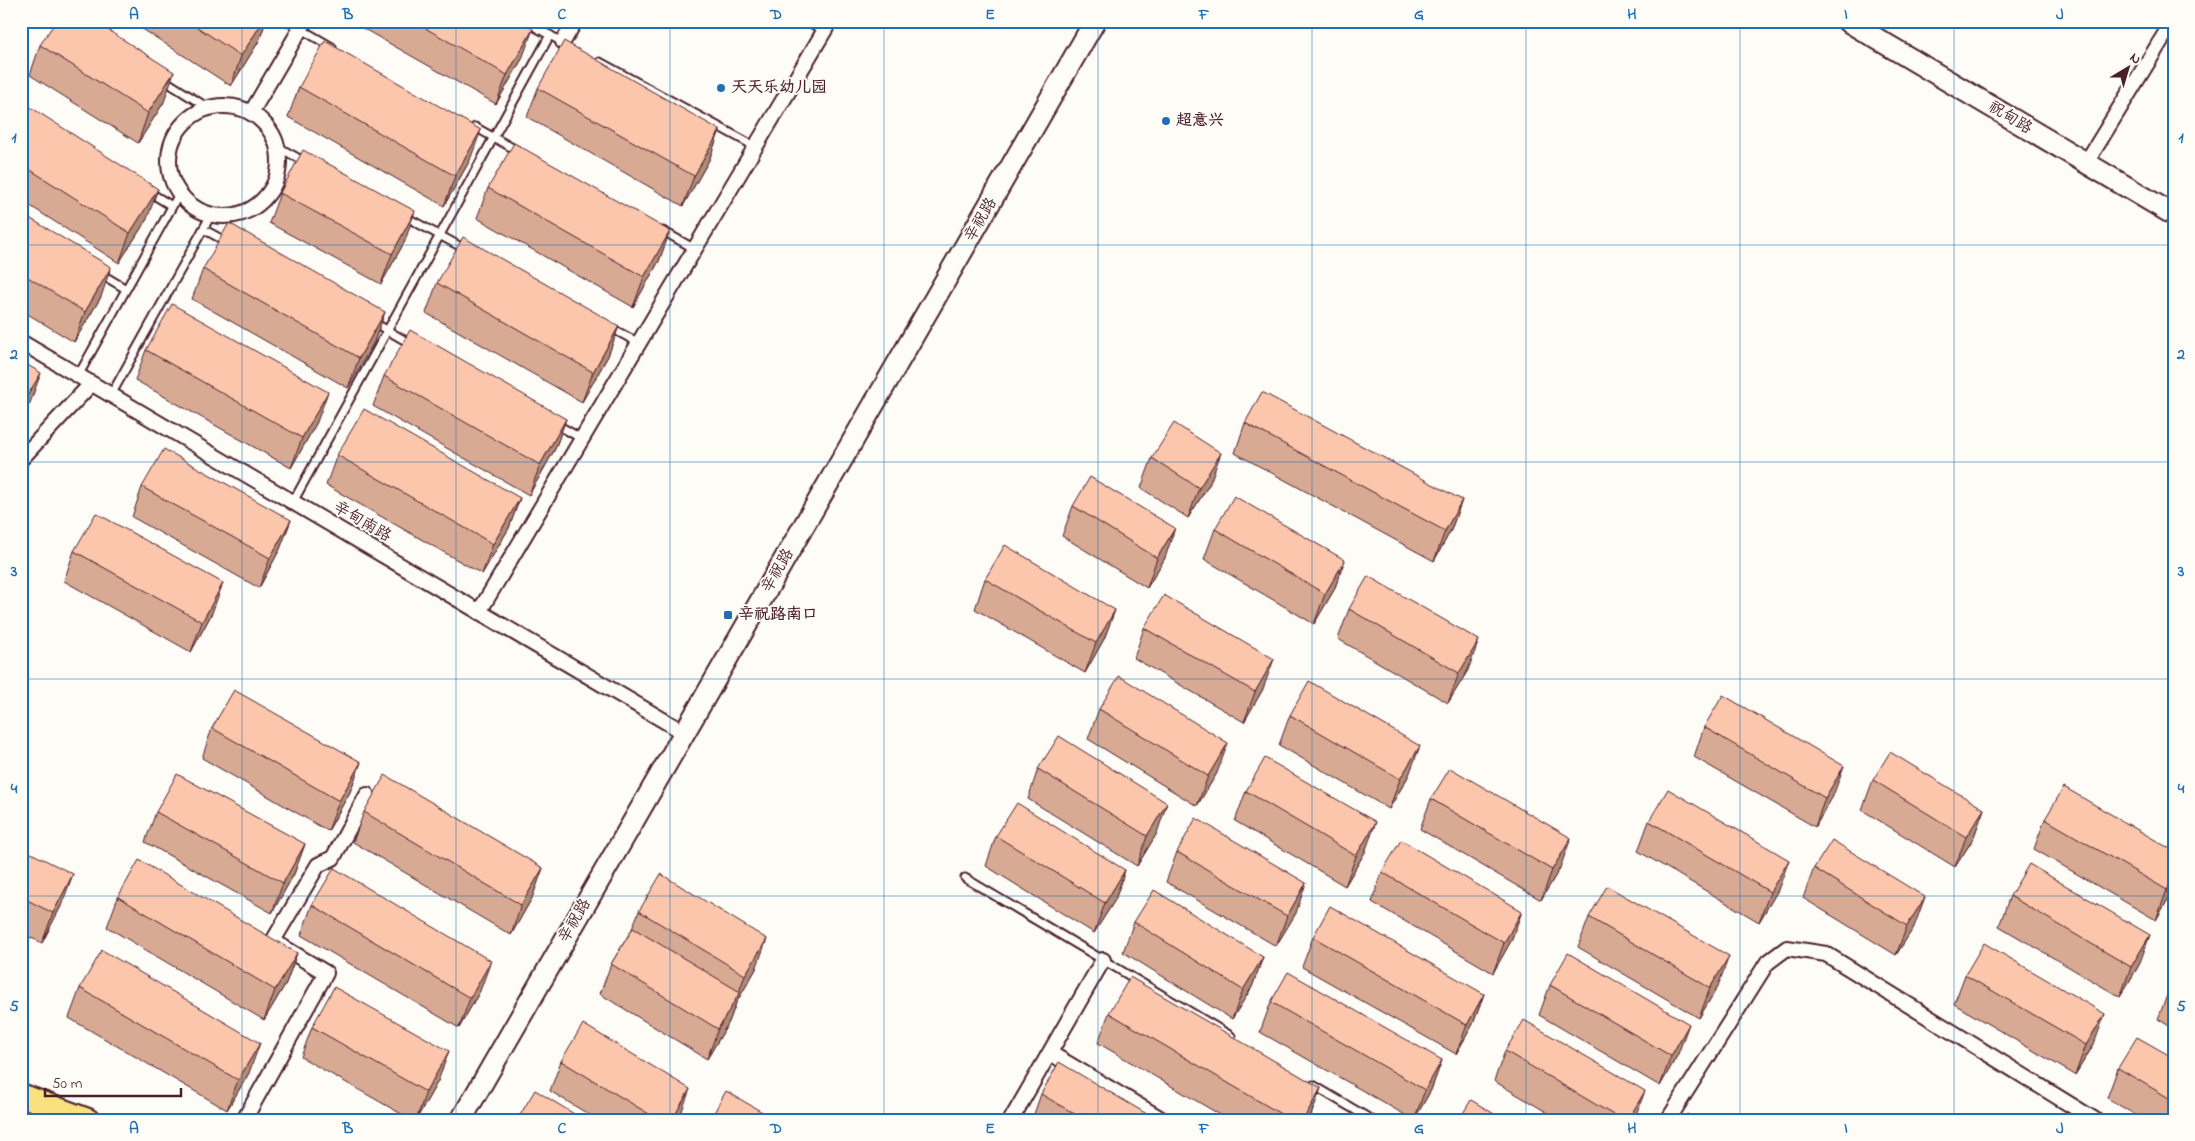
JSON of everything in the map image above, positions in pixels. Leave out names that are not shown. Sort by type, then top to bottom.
[{"type":"main road","name":"辛祝路","points":[[461,1120],[1095,21]]},
{"type":"main road","name":"祝甸路","points":[[1847,21],[2174,214]]},
{"type":"main road","points":[[21,1095],[88,1120]]},
{"type":"street","points":[[567,44],[574,21]]},
{"type":"street","points":[[479,612],[828,25],[814,21]]},
{"type":"street","points":[[2086,163],[2173,21]]},
{"type":"street","points":[[251,113],[303,25]]},
{"type":"street","points":[[225,106],[242,109],[251,113],[269,130],[278,147],[280,166],[275,185],[264,200],[248,212],[230,217],[211,215],[176,200],[168,160],[172,142],[186,121],[192,115],[208,108],[225,106]]},
{"type":"street","name":"辛甸南路","points":[[21,342],[685,733]]},
{"type":"street","points":[[21,459],[91,384]]},
{"type":"street","points":[[244,1120],[326,973],[273,941],[318,864],[333,858],[367,795]]},
{"type":"street","points":[[1668,1120],[1767,964],[1787,948],[1826,954],[2095,1120]]},
{"type":"street","points":[[1011,1120],[1103,960]]},
{"type":"street","points":[[1050,1054],[1164,1120]]},
{"type":"lane","points":[[21,28],[25,21]]},
{"type":"lane","points":[[287,21],[303,25],[342,53]]},
{"type":"lane","points":[[524,21],[567,44]]},
{"type":"lane","points":[[294,502],[550,35]]},
{"type":"lane","points":[[589,56],[756,147]]},
{"type":"lane","points":[[159,77],[208,108]]},
{"type":"lane","points":[[469,123],[529,157]]},
{"type":"lane","points":[[278,147],[312,166]]},
{"type":"lane","points":[[78,376],[176,200],[139,185]]},
{"type":"lane","points":[[398,212],[476,255]]},
{"type":"lane","points":[[111,395],[211,215]]},
{"type":"lane","points":[[652,225],[695,249]]},
{"type":"lane","points":[[203,229],[237,247]]},
{"type":"lane","points":[[94,270],[126,289]]},
{"type":"lane","points":[[363,317],[422,350]]},
{"type":"lane","points":[[604,325],[639,343]]},
{"type":"lane","points":[[548,420],[582,438]]},
{"type":"lane","points":[[965,878],[1237,1040]]},
{"type":"lane","points":[[1304,1080],[1372,1120]]},
{"type":"building","points":[[56,21],[94,21],[174,72],[148,113],[40,45]]},
{"type":"building","points":[[188,21],[263,21],[241,56]]},
{"type":"building","points":[[413,21],[520,21],[533,29],[507,75]]},
{"type":"building","points":[[325,41],[481,130],[455,176],[299,87]]},
{"type":"building","points":[[564,41],[720,130],[694,176],[538,88]]},
{"type":"building","points":[[21,101],[158,189],[130,233],[21,164]]},
{"type":"building","points":[[514,143],[670,231],[644,277],[488,188]]},
{"type":"building","points":[[303,150],[415,211],[392,254],[280,193]]},
{"type":"building","points":[[21,213],[111,267],[85,312],[21,273]]},
{"type":"building","points":[[229,223],[385,312],[359,358],[203,269]]},
{"type":"building","points":[[463,237],[619,326],[593,372],[437,283]]},
{"type":"building","points":[[172,304],[328,392],[302,438],[146,350]]},
{"type":"building","points":[[410,330],[566,419],[540,465],[384,376]]},
{"type":"building","points":[[21,361],[41,373],[21,406]]},
{"type":"building","points":[[1262,392],[1462,500],[1445,531],[1245,423]]},
{"type":"building","points":[[364,409],[520,498],[493,544],[337,455]]},
{"type":"building","points":[[1174,423],[1221,453],[1199,488],[1152,458]]},
{"type":"building","points":[[164,449],[291,520],[270,558],[142,487]]},
{"type":"building","points":[[1090,477],[1175,528],[1157,558],[1073,506]]},
{"type":"building","points":[[1234,496],[1345,560],[1325,594],[1215,529]]},
{"type":"building","points":[[96,513],[223,583],[202,622],[74,551]]},
{"type":"building","points":[[1005,545],[1115,610],[1096,643],[985,579]]},
{"type":"building","points":[[1368,576],[1479,640],[1459,673],[1349,609]]},
{"type":"building","points":[[1164,595],[1274,659],[1255,692],[1144,628]]},
{"type":"building","points":[[1119,676],[1228,743],[1208,776],[1099,709]]},
{"type":"building","points":[[1309,681],[1420,746],[1400,779],[1290,715]]},
{"type":"building","points":[[234,690],[361,762],[339,801],[212,728]]},
{"type":"building","points":[[1723,695],[1844,766],[1825,798],[1704,727]]},
{"type":"building","points":[[1059,736],[1167,803],[1147,836],[1038,769]]},
{"type":"building","points":[[1890,752],[1984,809],[1966,837],[1873,780]]},
{"type":"building","points":[[1265,758],[1376,822],[1356,856],[1246,791]]},
{"type":"building","points":[[1450,768],[1571,838],[1552,870],[1431,799]]},
{"type":"building","points":[[177,774],[305,844],[283,883],[156,812]]},
{"type":"building","points":[[385,775],[543,868],[521,905],[364,812]]},
{"type":"building","points":[[2064,787],[2174,851],[2174,878],[2167,890],[2045,819]]},
{"type":"building","points":[[1668,789],[1789,860],[1770,892],[1649,821]]},
{"type":"building","points":[[1017,803],[1125,870],[1105,903],[996,836]]},
{"type":"building","points":[[1196,818],[1306,883],[1287,916],[1177,852]]},
{"type":"building","points":[[1401,840],[1522,911],[1504,943],[1382,872]]},
{"type":"building","points":[[1832,840],[1925,897],[1907,926],[1814,868]]},
{"type":"building","points":[[21,848],[73,874],[53,913],[21,897]]},
{"type":"building","points":[[139,860],[297,953],[275,990],[118,897]]},
{"type":"building","points":[[2029,864],[2150,935],[2131,967],[2010,896]]},
{"type":"building","points":[[334,868],[491,961],[470,998],[312,905]]},
{"type":"building","points":[[661,874],[767,939],[745,975],[639,911]]},
{"type":"building","points":[[1607,886],[1729,956],[1710,988],[1589,917]]},
{"type":"building","points":[[1154,890],[1263,957],[1243,990],[1134,922]]},
{"type":"building","points":[[1330,906],[1484,994],[1467,1025],[1313,937]]},
{"type":"building","points":[[633,928],[740,992],[718,1029],[611,964]]},
{"type":"building","points":[[1984,943],[2105,1014],[2086,1045],[1965,975]]},
{"type":"building","points":[[102,950],[260,1043],[238,1080],[80,988]]},
{"type":"building","points":[[1568,953],[1689,1024],[1671,1056],[1550,985]]},
{"type":"building","points":[[1288,972],[1442,1060],[1425,1090],[1271,1002]]},
{"type":"building","points":[[1130,977],[1321,1088],[1303,1120],[1291,1120],[1109,1013]]},
{"type":"building","points":[[2174,981],[2174,993],[2169,990]]},
{"type":"building","points":[[334,987],[449,1051],[426,1092],[312,1027]]},
{"type":"building","points":[[1524,1020],[1645,1091],[1628,1120],[1622,1120],[1505,1051]]},
{"type":"building","points":[[583,1024],[690,1089],[672,1120],[659,1120],[561,1061]]},
{"type":"building","points":[[2137,1037],[2174,1058],[2174,1101],[2118,1068]]},
{"type":"building","points":[[1059,1062],[1157,1120],[1085,1120],[1041,1094]]},
{"type":"building","points":[[535,1090],[584,1120],[517,1120]]},
{"type":"building","points":[[726,1091],[776,1120],[710,1120]]},
{"type":"building","points":[[1471,1100],[1504,1120],[1459,1120]]},
{"type":"building","points":[[1687,1114],[1696,1120],[1683,1120]]},
{"type":"place","name":"天天乐幼儿园","points":[[721,88]]},
{"type":"place","name":"超意兴","points":[[1166,121]]},
{"type":"place","name":"辛祝路南口","points":[[728,615]]}]
